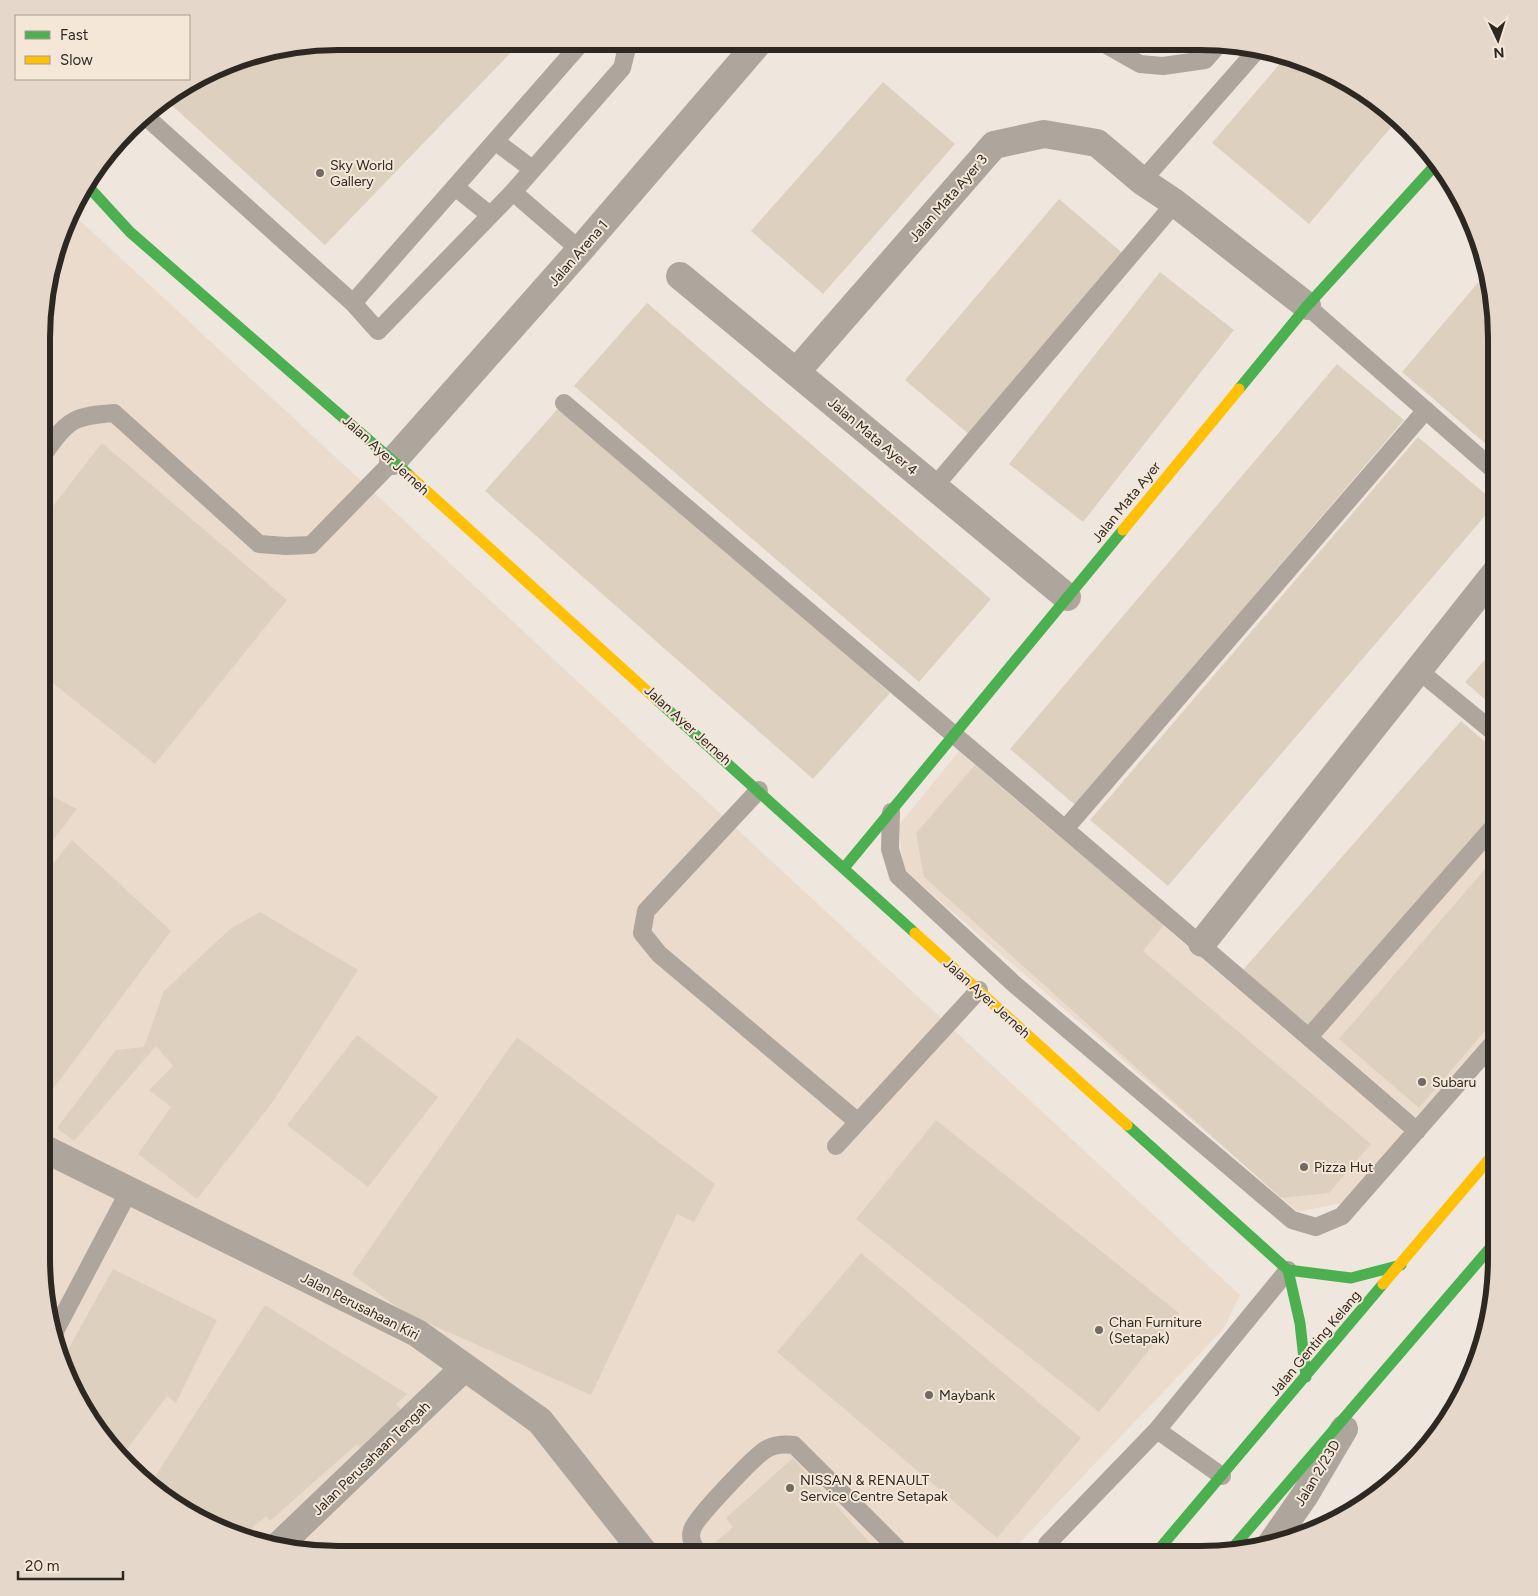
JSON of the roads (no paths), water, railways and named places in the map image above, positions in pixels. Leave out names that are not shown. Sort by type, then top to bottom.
[{"type":"main road","name":"Jalan Mata Ayer","points":[[844,868],[1306,306],[1433,168]]},
{"type":"main road","name":"Jalan Ayer Jerneh","points":[[91,190],[130,232],[393,461],[1288,1270]]},
{"type":"main road","name":"Jalan Genting Kelang","points":[[1162,1546],[1488,1161]]},
{"type":"main road","points":[[1237,1544],[1488,1250]]},
{"type":"main road","points":[[1306,1377],[1306,1350],[1301,1317],[1288,1270],[1351,1278],[1401,1265]]},
{"type":"street","name":"Jalan Arena 1","points":[[393,461],[580,250],[752,50]]},
{"type":"street","name":"Jalan Mata Ayer 3","points":[[796,372],[994,145],[1044,134],[1097,143],[1142,181],[1175,203],[1306,306]]},
{"type":"street","name":"Jalan Mata Ayer 4","points":[[680,276],[1067,597]]},
{"type":"street","points":[[1202,943],[1488,582]]},
{"type":"street","name":"Jalan Perusahaan Kiri","points":[[50,1152],[417,1333],[540,1421],[639,1546]]},
{"type":"street","name":"Jalan Perusahaan Tengah","points":[[284,1541],[464,1368]]},
{"type":"street","name":"Jalan 2/23D","points":[[1277,1535],[1305,1495],[1361,1400]]},
{"type":"lane","points":[[353,303],[575,50]]},
{"type":"lane","points":[[149,120],[353,303],[378,330],[513,192],[622,68],[626,52],[624,50]]},
{"type":"lane","points":[[1115,50],[1140,64],[1163,66],[1205,60],[1213,51]]},
{"type":"lane","points":[[1142,181],[1253,55]]},
{"type":"lane","points":[[495,141],[532,169]]},
{"type":"lane","points":[[455,187],[490,215]]},
{"type":"lane","points":[[513,192],[580,250]]},
{"type":"lane","points":[[934,487],[1175,203]]},
{"type":"lane","points":[[1306,306],[1488,465]]},
{"type":"lane","points":[[564,403],[953,735],[1202,943],[1417,1131]]},
{"type":"lane","points":[[1066,829],[1426,410]]},
{"type":"lane","points":[[50,445],[63,427],[87,415],[114,413],[259,544],[286,546],[311,545],[393,461]]},
{"type":"lane","points":[[1418,670],[1488,727]]},
{"type":"lane","points":[[759,790],[646,911],[642,933],[659,954],[858,1122]]},
{"type":"lane","name":"Jalan Ayer Jerneh","points":[[891,812],[890,849],[898,876],[1013,983],[1292,1220],[1316,1226],[1342,1216],[1488,1049]]},
{"type":"lane","points":[[1309,1037],[1488,833]]},
{"type":"lane","points":[[998,1007],[1013,983]]},
{"type":"lane","points":[[836,1146],[979,990]]},
{"type":"lane","points":[[58,1325],[129,1190]]},
{"type":"lane","points":[[1047,1546],[1157,1430],[1288,1270]]},
{"type":"lane","points":[[1157,1430],[1222,1476]]},
{"type":"lane","points":[[694,1546],[691,1542],[692,1529],[703,1512],[765,1450],[780,1444],[794,1445],[894,1546]]},
{"type":"place","name":"Sky World Gallery","points":[[320,173]]},
{"type":"place","name":"Subaru","points":[[1422,1082]]},
{"type":"place","name":"Pizza Hut","points":[[1304,1167]]},
{"type":"place","name":"Chan Furniture (Setapak)","points":[[1099,1330]]},
{"type":"place","name":"Maybank","points":[[929,1395]]},
{"type":"place","name":"NISSAN & RENAULT Service Centre Setapak","points":[[790,1488]]}]
